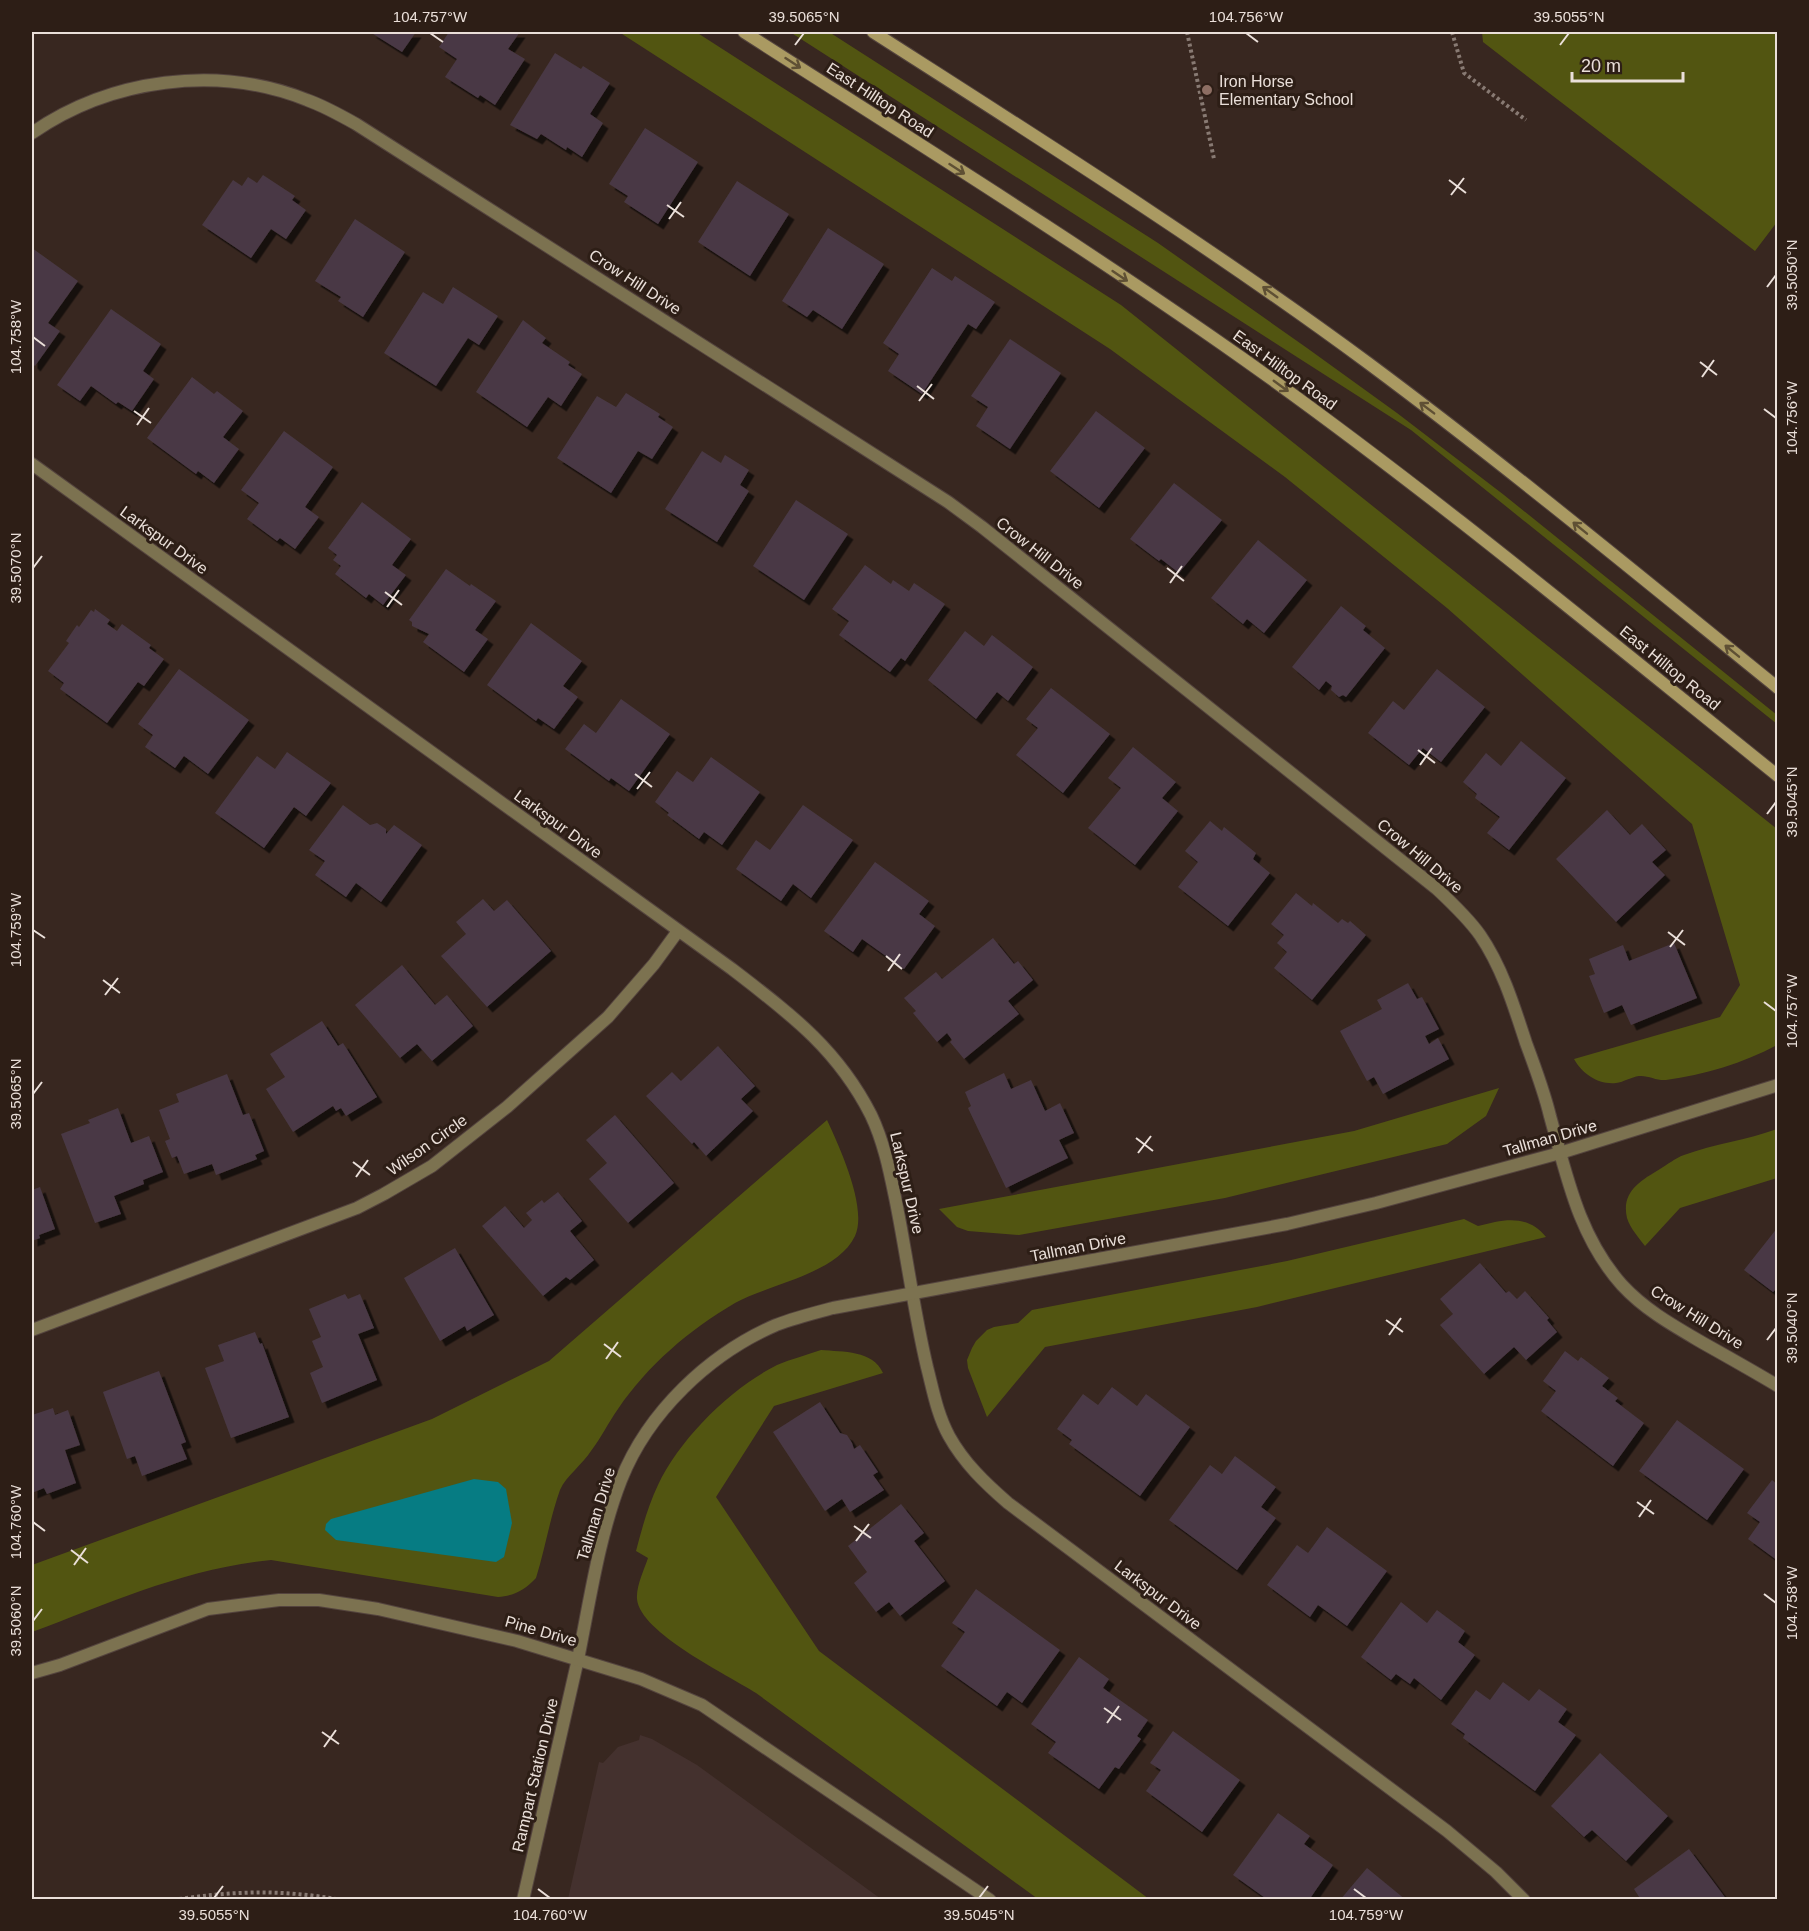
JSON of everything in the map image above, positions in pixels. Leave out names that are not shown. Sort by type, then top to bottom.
[{"type":"main road","name":"East Hilltop Road","points":[[744,32],[1080,249],[1241,357],[1466,524],[1778,776]]},
{"type":"main road","points":[[873,32],[1105,181],[1258,284],[1366,362],[1471,441],[1778,688]]},
{"type":"street","name":"Crow Hill Drive","points":[[32,133],[73,109],[100,97],[154,84],[210,81],[242,83],[274,89],[306,99],[366,130],[948,502],[1450,901],[1486,944],[1511,996],[1547,1104],[1572,1198],[1606,1266],[1643,1305],[1669,1323],[1778,1386]]},
{"type":"street","name":"Larkspur Drive","points":[[32,464],[785,1009],[828,1050],[870,1114],[883,1148],[901,1226],[912,1294],[936,1406],[949,1436],[971,1469],[1018,1510],[1447,1831],[1524,1899]]},
{"type":"street","name":"Wilson Circle","points":[[32,1330],[357,1208],[408,1181],[432,1166],[465,1140],[583,1041],[632,990],[678,931]]},
{"type":"street","name":"Tallman Drive","points":[[578,1659],[612,1506],[631,1458],[646,1434],[684,1388],[715,1360],[777,1325],[833,1308],[1287,1224],[1376,1203],[1560,1153],[1778,1085]]},
{"type":"street","name":"Pine Drive","points":[[32,1673],[60,1665],[208,1609],[279,1600],[319,1600],[378,1609],[518,1641],[641,1679],[702,1705],[990,1899]]},
{"type":"street","name":"Rampart Station Drive","points":[[522,1899],[578,1659]]},
{"type":"path","points":[[1187,32],[1214,159]]},
{"type":"path","points":[[1452,32],[1464,74],[1526,120]]},
{"type":"path","points":[[173,1899],[241,1891],[269,1891],[307,1893],[341,1899]]},
{"type":"shaded area","points":[[619,32],[696,32],[1121,305],[1777,829],[1777,1045],[1723,1067],[1666,1080],[1639,1076],[1610,1083],[1586,1074],[1574,1059],[1720,1017],[1740,985],[1692,824],[1447,608],[1285,477],[1110,349]]},
{"type":"shaded area","points":[[790,32],[829,32],[1158,243],[1397,413],[1504,495],[1777,715],[1777,724],[1411,430]]},
{"type":"shaded area","points":[[1482,32],[1777,32],[1777,222],[1755,251],[1483,42]]},
{"type":"shaded area","points":[[1499,1088],[1486,1116],[1447,1144],[1225,1198],[1019,1235],[968,1231],[957,1227],[939,1209],[1354,1131]]},
{"type":"shaded area","points":[[827,1120],[845,1161],[855,1194],[858,1224],[855,1236],[846,1249],[833,1260],[801,1277],[735,1303],[686,1337],[656,1363],[630,1393],[588,1456],[570,1475],[560,1490],[536,1578],[528,1586],[514,1594],[498,1597],[271,1560],[209,1571],[149,1588],[32,1632],[32,1565],[432,1419],[549,1361]]},
{"type":"shaded area","points":[[1777,1129],[1777,1178],[1680,1208],[1645,1246],[1630,1225],[1626,1209],[1630,1194],[1639,1183],[1681,1156]]},
{"type":"shaded area","points":[[1464,1219],[1478,1226],[1515,1220],[1531,1225],[1546,1237],[1257,1307],[1045,1347],[987,1417],[968,1368],[967,1360],[972,1348],[987,1330],[1018,1323],[1032,1310],[1287,1261]]},
{"type":"shaded area","points":[[821,1350],[865,1356],[878,1365],[883,1373],[774,1406],[716,1497],[819,1651],[1149,1899],[1038,1899],[756,1693],[669,1639],[653,1626],[642,1612],[637,1594],[648,1558],[636,1551],[654,1493],[679,1450],[708,1416],[742,1387],[777,1365]]},
{"type":"shaded area","points":[[640,1735],[652,1739],[697,1765],[881,1899],[568,1899],[599,1762],[603,1763],[618,1747],[639,1740]]},
{"type":"water","points":[[474,1479],[498,1482],[506,1489],[512,1523],[504,1557],[496,1562],[336,1540],[325,1530],[326,1524],[331,1519]]},
{"type":"building","points":[[370,32],[416,32],[402,52]]},
{"type":"building","points":[[449,32],[520,32],[508,49],[525,59],[495,105],[480,95],[478,98],[445,77],[457,59],[439,47]]},
{"type":"building","points":[[555,53],[581,69],[583,66],[610,83],[590,114],[603,123],[582,157],[541,134],[537,139],[510,125]]},
{"type":"building","points":[[645,128],[698,162],[658,224],[624,202],[628,196],[609,184]]},
{"type":"building","points":[[263,175],[295,196],[292,200],[306,210],[286,239],[271,229],[251,258],[202,225],[233,180],[242,186],[248,177],[257,183]]},
{"type":"building","points":[[737,181],[789,214],[750,276],[698,242]]},
{"type":"building","points":[[355,219],[405,252],[363,317],[338,301],[341,297],[315,281]]},
{"type":"building","points":[[828,228],[884,264],[842,329],[813,310],[807,317],[782,301]]},
{"type":"building","points":[[32,248],[78,281],[48,323],[60,331],[35,366],[32,363]]},
{"type":"building","points":[[932,268],[952,281],[955,276],[995,302],[976,329],[968,324],[922,394],[888,371],[899,354],[883,343]]},
{"type":"building","points":[[453,287],[498,316],[479,345],[468,338],[436,386],[384,353],[423,292],[443,304]]},
{"type":"building","points":[[111,309],[161,344],[143,371],[154,379],[132,411],[118,402],[116,404],[91,386],[80,401],[57,385]]},
{"type":"building","points":[[523,320],[546,338],[542,343],[570,362],[568,365],[582,374],[561,406],[548,397],[527,427],[476,392]]},
{"type":"building","points":[[1010,339],[1061,373],[1010,449],[976,426],[988,407],[971,396]]},
{"type":"building","points":[[192,377],[214,394],[217,391],[243,411],[223,437],[239,449],[214,483],[198,471],[196,474],[147,438]]},
{"type":"building","points":[[626,393],[660,414],[658,417],[673,427],[652,459],[638,451],[611,493],[557,458],[597,396],[616,407]]},
{"type":"building","points":[[1096,411],[1145,448],[1099,508],[1050,471]]},
{"type":"building","points":[[284,431],[333,467],[305,507],[319,517],[295,549],[280,538],[277,541],[247,519],[259,503],[241,490]]},
{"type":"building","points":[[702,451],[721,463],[725,455],[749,470],[740,485],[749,491],[717,542],[665,509]]},
{"type":"building","points":[[1174,483],[1222,520],[1179,573],[1130,539]]},
{"type":"building","points":[[796,500],[848,534],[804,600],[753,566]]},
{"type":"building","points":[[362,502],[411,539],[392,565],[406,575],[383,605],[369,594],[366,598],[335,574],[341,566],[333,560],[337,555],[328,548]]},
{"type":"building","points":[[1258,540],[1307,580],[1264,633],[1247,619],[1243,624],[1211,598]]},
{"type":"building","points":[[865,565],[891,584],[893,580],[909,591],[914,583],[945,604],[905,661],[901,658],[890,672],[839,635],[849,621],[832,609]]},
{"type":"building","points":[[446,569],[496,601],[475,630],[488,639],[464,672],[423,642],[429,634],[412,626],[409,620]]},
{"type":"building","points":[[1341,606],[1366,626],[1363,630],[1385,648],[1346,697],[1343,695],[1339,697],[1326,681],[1319,690],[1292,667]]},
{"type":"building","points":[[95,609],[110,620],[107,624],[117,631],[122,624],[151,645],[149,648],[164,659],[144,686],[138,682],[107,723],[60,689],[64,683],[48,671],[69,643],[66,641],[77,625],[79,627],[91,610],[94,612]]},
{"type":"building","points":[[531,623],[582,661],[563,686],[578,697],[554,729],[538,718],[536,721],[487,685]]},
{"type":"building","points":[[965,631],[984,646],[992,635],[1033,667],[1008,701],[997,692],[976,719],[928,680]]},
{"type":"building","points":[[179,669],[249,720],[208,774],[184,756],[175,768],[145,747],[153,735],[138,724]]},
{"type":"building","points":[[1437,669],[1485,707],[1441,762],[1423,748],[1409,765],[1368,733],[1393,701],[1404,710]]},
{"type":"building","points":[[1051,688],[1110,734],[1063,793],[1016,755],[1038,728],[1026,719]]},
{"type":"building","points":[[621,699],[670,734],[629,791],[611,778],[609,781],[565,749],[584,724],[596,733]]},
{"type":"building","points":[[1521,741],[1566,778],[1509,850],[1487,833],[1500,817],[1475,798],[1477,794],[1463,782],[1486,753],[1501,766]]},
{"type":"building","points":[[1133,747],[1176,782],[1162,798],[1178,811],[1135,865],[1088,828],[1121,788],[1108,778]]},
{"type":"building","points":[[287,752],[331,783],[306,816],[294,807],[264,848],[215,813],[257,756],[275,769]]},
{"type":"building","points":[[711,757],[760,792],[722,845],[704,832],[699,839],[667,815],[669,813],[655,802],[677,771],[693,782]]},
{"type":"building","points":[[343,805],[370,825],[377,823],[386,829],[386,834],[394,825],[422,845],[381,902],[356,883],[346,897],[315,875],[325,861],[309,850]]},
{"type":"building","points":[[803,805],[853,840],[811,898],[793,884],[781,901],[736,869],[756,840],[770,850]]},
{"type":"building","points":[[1607,810],[1630,835],[1642,824],[1666,850],[1652,862],[1665,875],[1616,922],[1556,859]]},
{"type":"building","points":[[1210,821],[1222,831],[1224,827],[1256,853],[1253,859],[1270,873],[1228,926],[1178,887],[1198,862],[1185,851]]},
{"type":"building","points":[[875,862],[929,901],[919,914],[935,926],[904,969],[862,939],[853,952],[824,931]]},
{"type":"building","points":[[1296,893],[1338,923],[1342,919],[1348,923],[1350,921],[1366,935],[1312,1000],[1274,968],[1287,952],[1277,943],[1284,935],[1271,924]]},
{"type":"building","points":[[483,899],[494,911],[507,900],[551,951],[487,1007],[441,956],[466,934],[456,922]]},
{"type":"building","points":[[993,938],[1014,964],[1018,961],[1033,980],[1008,1001],[1019,1014],[964,1059],[950,1042],[952,1040],[947,1033],[937,1042],[913,1013],[916,1011],[904,998],[936,972],[942,979]]},
{"type":"building","points":[[1674,943],[1697,998],[1631,1025],[1622,1005],[1604,1013],[1589,976],[1595,974],[1589,959],[1623,945],[1629,961]]},
{"type":"building","points":[[402,965],[435,1005],[447,995],[473,1026],[432,1061],[417,1044],[400,1058],[355,1005]]},
{"type":"building","points":[[1408,983],[1417,999],[1422,997],[1439,1029],[1425,1036],[1429,1044],[1438,1038],[1449,1059],[1383,1094],[1374,1077],[1367,1081],[1340,1031],[1382,1009],[1377,1000]]},
{"type":"building","points":[[322,1021],[338,1046],[343,1043],[377,1097],[346,1116],[341,1108],[336,1111],[333,1106],[293,1132],[266,1089],[285,1077],[270,1054]]},
{"type":"building","points":[[718,1046],[755,1086],[741,1099],[753,1111],[706,1156],[646,1096],[672,1072],[681,1081]]},
{"type":"building","points":[[1004,1073],[1011,1089],[1031,1080],[1045,1111],[1060,1103],[1074,1133],[1059,1140],[1068,1158],[1006,1188],[968,1108],[971,1106],[965,1092]]},
{"type":"building","points":[[227,1074],[243,1115],[249,1113],[264,1151],[255,1155],[257,1159],[216,1175],[212,1164],[184,1174],[177,1156],[172,1158],[165,1141],[170,1139],[159,1110],[179,1102],[176,1094]]},
{"type":"building","points":[[118,1108],[131,1143],[149,1136],[163,1172],[143,1180],[144,1184],[114,1196],[121,1214],[95,1223],[61,1134],[90,1123],[88,1120]]},
{"type":"building","points":[[615,1115],[674,1183],[628,1223],[589,1179],[607,1163],[586,1140]]},
{"type":"building","points":[[40,1187],[55,1229],[39,1235],[40,1238],[32,1241],[32,1190]]},
{"type":"building","points":[[558,1192],[582,1221],[570,1231],[594,1260],[570,1280],[566,1277],[543,1296],[482,1226],[505,1206],[524,1228],[532,1220],[526,1213],[542,1200],[544,1203]]},
{"type":"building","points":[[1778,1227],[1778,1287],[1773,1292],[1744,1270]]},
{"type":"building","points":[[455,1248],[494,1315],[467,1331],[465,1326],[440,1341],[404,1278]]},
{"type":"building","points":[[1480,1263],[1506,1293],[1509,1291],[1517,1299],[1525,1291],[1549,1318],[1547,1320],[1557,1332],[1526,1360],[1514,1347],[1484,1374],[1440,1325],[1453,1314],[1440,1299]]},
{"type":"building","points":[[345,1294],[348,1299],[360,1294],[374,1328],[358,1334],[377,1380],[322,1403],[310,1373],[323,1367],[312,1341],[321,1337],[309,1309]]},
{"type":"building","points":[[255,1332],[260,1344],[262,1343],[289,1417],[231,1438],[205,1368],[224,1361],[218,1345]]},
{"type":"building","points":[[1565,1351],[1578,1361],[1581,1357],[1609,1378],[1602,1386],[1618,1398],[1615,1401],[1644,1423],[1613,1466],[1541,1411],[1556,1391],[1543,1381]]},
{"type":"building","points":[[159,1371],[186,1442],[181,1444],[187,1459],[142,1476],[135,1456],[127,1459],[103,1392]]},
{"type":"building","points":[[1112,1387],[1137,1406],[1146,1394],[1190,1427],[1140,1496],[1069,1444],[1072,1440],[1057,1429],[1083,1394],[1098,1405]]},
{"type":"building","points":[[820,1402],[840,1433],[847,1435],[854,1449],[860,1445],[878,1472],[873,1475],[884,1490],[850,1512],[842,1499],[825,1511],[773,1432]]},
{"type":"building","points":[[53,1408],[55,1415],[68,1410],[80,1445],[65,1450],[76,1483],[47,1494],[44,1488],[32,1493],[32,1415]]},
{"type":"building","points":[[1677,1420],[1744,1469],[1707,1520],[1639,1471]]},
{"type":"building","points":[[1235,1456],[1276,1487],[1261,1507],[1276,1518],[1237,1570],[1169,1520],[1210,1465],[1222,1474]]},
{"type":"building","points":[[1772,1480],[1778,1485],[1778,1561],[1748,1539],[1760,1522],[1747,1513]]},
{"type":"building","points":[[901,1504],[924,1533],[914,1541],[945,1581],[900,1616],[889,1602],[876,1612],[854,1583],[867,1572],[848,1546]]},
{"type":"building","points":[[1327,1527],[1387,1571],[1347,1626],[1318,1605],[1310,1617],[1267,1585],[1297,1545],[1308,1553]]},
{"type":"building","points":[[976,1589],[1060,1650],[1022,1703],[1007,1692],[997,1706],[941,1666],[965,1632],[952,1623]]},
{"type":"building","points":[[1401,1602],[1427,1623],[1437,1610],[1465,1631],[1458,1642],[1475,1655],[1441,1700],[1414,1678],[1410,1684],[1396,1674],[1391,1680],[1361,1657]]},
{"type":"building","points":[[1079,1657],[1109,1679],[1103,1688],[1148,1720],[1137,1736],[1141,1739],[1119,1769],[1115,1767],[1099,1789],[1048,1753],[1056,1742],[1031,1724]]},
{"type":"building","points":[[1503,1682],[1529,1701],[1539,1689],[1567,1709],[1558,1722],[1576,1735],[1535,1791],[1463,1738],[1465,1734],[1451,1724],[1476,1690],[1490,1700]]},
{"type":"building","points":[[1173,1731],[1240,1780],[1202,1832],[1146,1791],[1161,1770],[1150,1763]]},
{"type":"building","points":[[1600,1753],[1668,1816],[1626,1861],[1592,1830],[1584,1837],[1551,1806]]},
{"type":"building","points":[[1278,1813],[1310,1836],[1304,1844],[1333,1865],[1309,1900],[1268,1900],[1233,1875]]},
{"type":"building","points":[[1689,1849],[1727,1900],[1641,1900],[1634,1889]]},
{"type":"building","points":[[1367,1868],[1406,1900],[1340,1900]]},
{"type":"place","name":"Iron Horse Elementary School","points":[[1207,90]]}]
